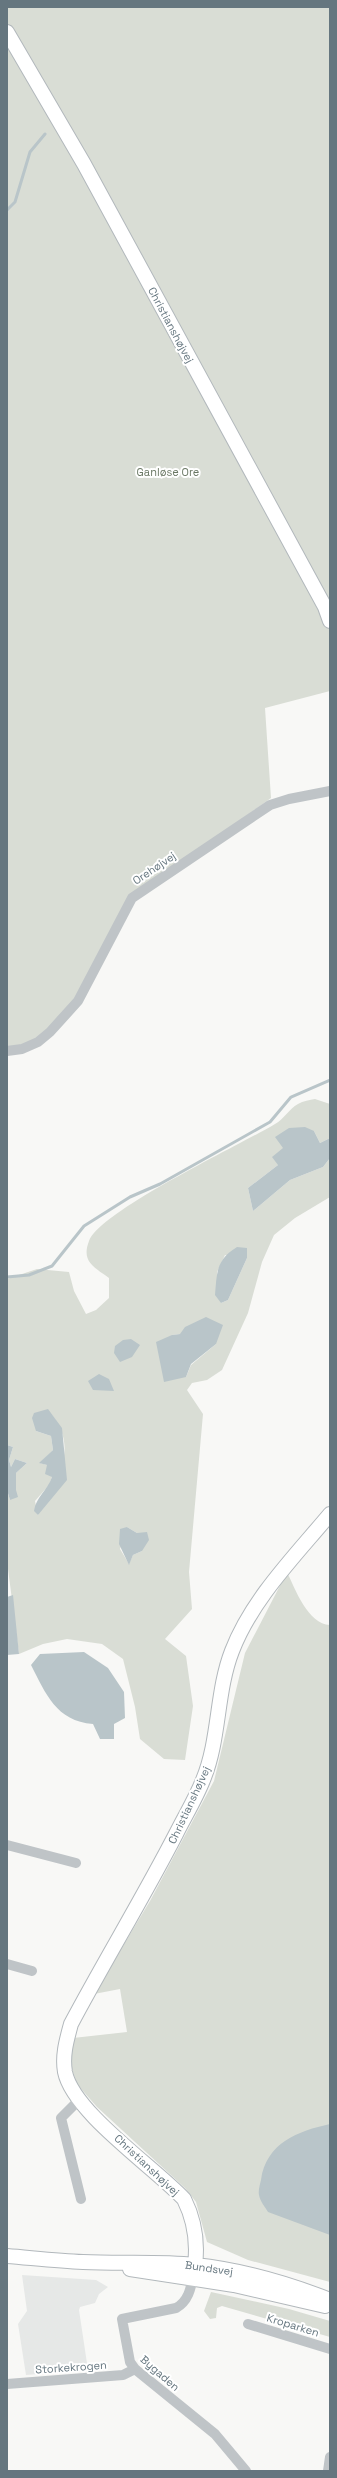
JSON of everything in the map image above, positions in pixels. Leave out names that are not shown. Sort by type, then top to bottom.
[{"type":"street","name":"Christianshøjvej","points":[[7,32],[84,164],[325,607],[330,621]]},
{"type":"street","name":"Orehøjvej","points":[[7,1051],[22,1049],[38,1042],[50,1032],[78,1001],[126,907],[144,888],[270,805],[289,798],[330,791]]},
{"type":"street","name":"Christianshøjvej","points":[[194,2272],[196,2232],[190,2211],[184,2199],[79,2100],[65,2072],[64,2058],[71,2024],[162,1860],[203,1780],[212,1750],[225,1677],[232,1651],[243,1629],[281,1572],[330,1514]]},
{"type":"street","points":[[7,1845],[76,1864]]},
{"type":"street","points":[[7,1964],[32,1972]]},
{"type":"street","points":[[79,2100],[61,2118],[81,2200]]},
{"type":"street","name":"Bundsvej","points":[[7,2256],[266,2279],[302,2289],[330,2300]]},
{"type":"street","name":"Bundsvej","points":[[194,2272],[330,2308]]},
{"type":"street","name":"Bygaden","points":[[194,2272],[187,2299],[176,2308],[122,2319],[130,2362],[135,2368],[215,2434],[246,2471]]},
{"type":"street","name":"Kroparken","points":[[248,2324],[330,2350]]},
{"type":"street","name":"Storkekrogen","points":[[7,2384],[124,2375],[135,2368]]},
{"type":"street","points":[[328,2471],[330,2457]]},
{"type":"shaded area","points":[[305,1127],[314,1131],[320,1143],[330,1138],[330,1158],[323,1167],[290,1180],[253,1211],[248,1188],[278,1165],[272,1157],[283,1148],[275,1137],[289,1128]]},
{"type":"shaded area","points":[[237,1247],[247,1248],[247,1258],[228,1300],[221,1303],[215,1295],[217,1273],[221,1262]]},
{"type":"shaded area","points":[[206,1317],[223,1325],[216,1344],[191,1364],[186,1377],[164,1382],[156,1342],[172,1335],[180,1334],[185,1327]]},
{"type":"shaded area","points":[[131,1339],[140,1345],[132,1357],[120,1362],[114,1353],[115,1346],[123,1340]]},
{"type":"shaded area","points":[[99,1374],[109,1379],[114,1391],[93,1390],[88,1381]]},
{"type":"shaded area","points":[[48,1409],[62,1428],[67,1480],[38,1515],[34,1511],[35,1506],[52,1477],[45,1474],[47,1465],[39,1463],[53,1450],[51,1436],[36,1431],[32,1418],[34,1413]]},
{"type":"shaded area","points":[[7,1445],[13,1447],[9,1460],[11,1467],[15,1459],[27,1463],[16,1473],[16,1490],[18,1497],[10,1500],[7,1490]]},
{"type":"shaded area","points":[[127,1527],[137,1533],[147,1532],[149,1540],[142,1551],[133,1555],[129,1565],[119,1544],[120,1529]]},
{"type":"shaded area","points":[[13,1595],[19,1654],[7,1655],[7,1597]]},
{"type":"shaded area","points":[[84,1652],[108,1668],[124,1692],[125,1718],[114,1724],[114,1739],[100,1739],[93,1724],[80,1722],[61,1712],[47,1696],[31,1665],[40,1654]]},
{"type":"shaded area","points":[[330,2124],[330,2235],[268,2212],[260,2199],[259,2192],[264,2167],[269,2157],[277,2148],[285,2141],[306,2130]]},
{"type":"shaded area","points":[[22,2275],[96,2280],[108,2287],[99,2294],[95,2303],[80,2307],[79,2310],[88,2370],[26,2375],[18,2324],[27,2311]]},
{"type":"green space","name":"Ganløse Ore","points":[[7,7],[330,7],[330,691],[265,708],[271,798],[126,903],[75,1000],[42,1038],[20,1047],[7,1048]]},
{"type":"green space","points":[[315,1099],[330,1104],[330,1138],[320,1143],[314,1131],[284,1148],[278,1165],[248,1188],[253,1211],[290,1180],[323,1167],[330,1158],[330,1197],[295,1218],[274,1235],[262,1262],[248,1313],[222,1370],[207,1380],[192,1383],[187,1390],[203,1414],[189,1572],[192,1609],[165,1639],[186,1656],[193,1706],[185,1760],[164,1759],[140,1739],[135,1707],[123,1659],[102,1644],[67,1639],[43,1644],[19,1654],[8,1569],[7,1490],[10,1500],[16,1490],[16,1473],[27,1463],[15,1459],[11,1467],[9,1460],[13,1447],[7,1445],[7,1279],[37,1269],[69,1272],[74,1291],[86,1314],[96,1310],[109,1298],[109,1278],[98,1271],[90,1263],[87,1254],[89,1241],[99,1228],[118,1213],[144,1196],[275,1124],[298,1104]],"holes":[[[225,1255],[247,1258],[228,1300],[221,1303],[217,1272]],[[180,1334],[216,1344],[191,1365],[186,1377],[172,1335]],[[52,1415],[60,1428],[64,1441],[62,1465],[38,1515],[35,1501],[49,1485],[52,1477],[47,1465],[40,1463],[53,1450],[51,1436],[36,1431]],[[127,1527],[137,1533],[142,1551],[133,1555],[129,1564],[120,1549]]]},
{"type":"green space","points":[[287,1572],[298,1596],[309,1612],[315,1619],[330,1625],[330,2282],[248,2260],[207,2242],[196,2202],[185,2188],[97,2107],[76,2083],[70,2061],[73,2038],[127,2032],[120,1989],[94,1994],[150,1901],[214,1781],[245,1653]]},
{"type":"green space","points":[[211,2292],[289,2309],[330,2321],[330,2337],[222,2306],[217,2308],[216,2318],[210,2319],[204,2311]]},
{"type":"waterway","points":[[7,210],[15,202],[30,152],[45,134]]},
{"type":"waterway","points":[[7,1277],[29,1275],[52,1266],[84,1226],[130,1197],[160,1184],[270,1122],[291,1097],[330,1080]]}]
